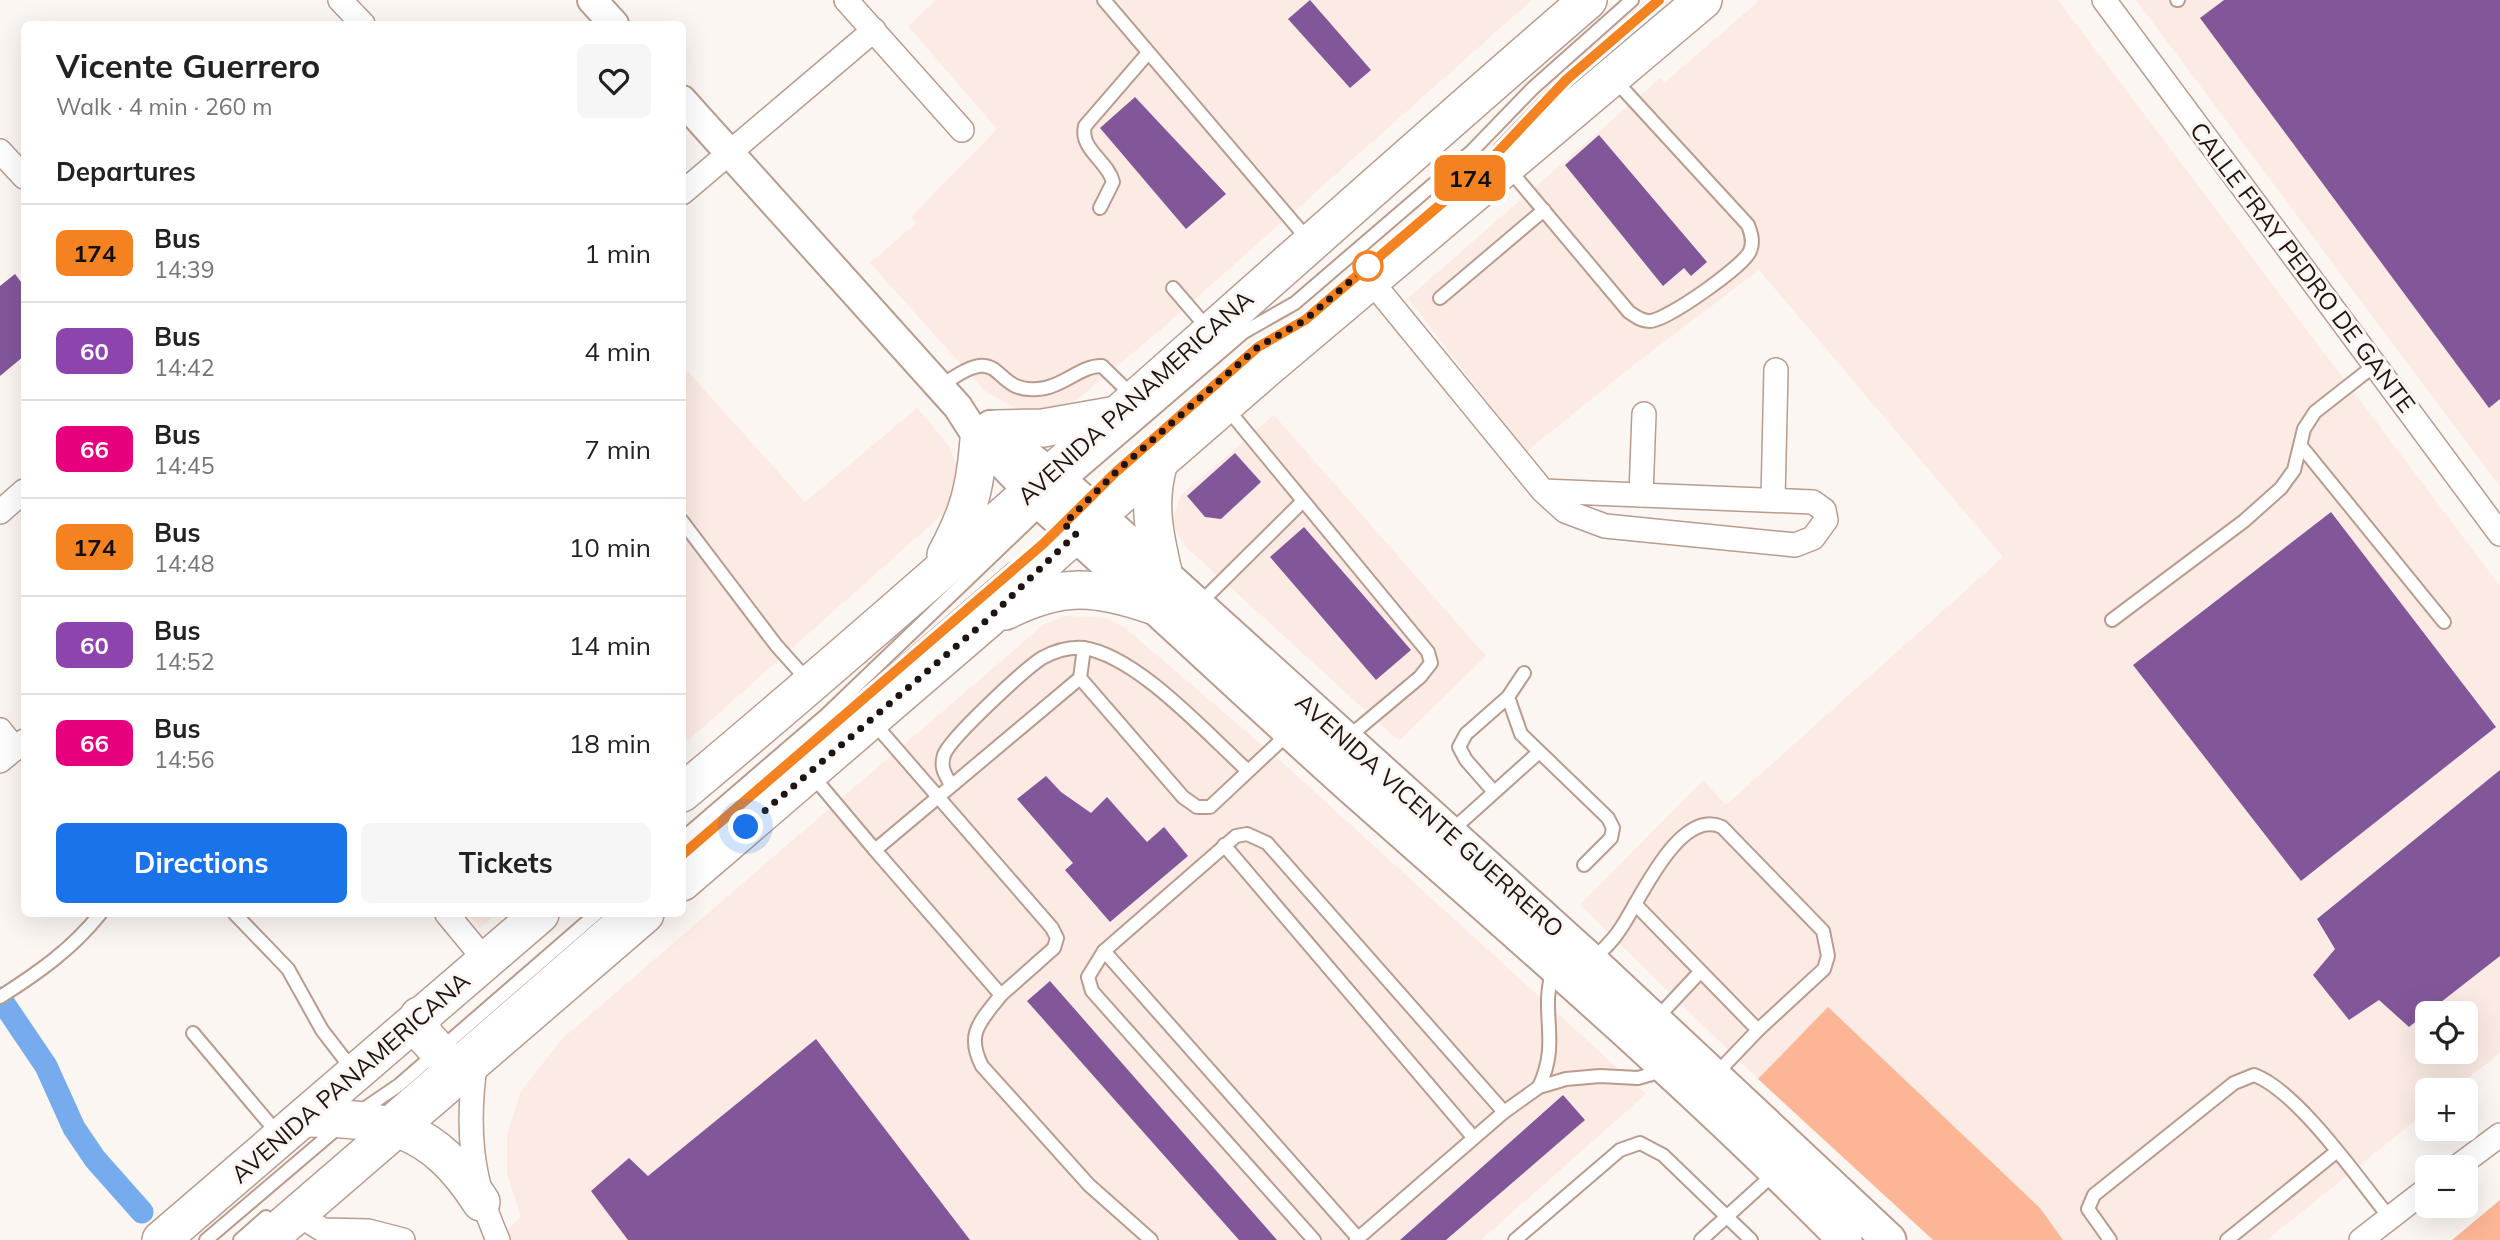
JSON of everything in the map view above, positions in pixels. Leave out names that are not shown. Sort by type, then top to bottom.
[{"type":"main road","name":"AVENIDA PANAMERICANA","points":[[686,790],[811,685],[937,572],[1064,506],[1159,462],[1372,282],[1494,164],[1613,78],[1703,0]]},
{"type":"main road","name":"AVENIDA PANAMERICANA","points":[[686,879],[988,619],[1127,406],[1585,1]]},
{"type":"main road","points":[[937,572],[967,518],[988,435],[1042,428],[1127,406]]},
{"type":"main road","points":[[988,619],[1035,596],[1067,589],[1113,592],[1157,589],[1150,499],[1159,462]]},
{"type":"main road","name":"AVENIDA VICENTE GUERRERO","points":[[1064,506],[1157,589],[1290,732],[1554,967],[1776,1171],[1845,1240]]},
{"type":"main road","name":"AVENIDA VICENTE GUERRERO","points":[[1157,589],[1198,606],[1591,961],[1889,1240]]},
{"type":"main road","name":"AVENIDA PANAMERICANA","points":[[160,1240],[200,1226],[293,1128],[536,917]]},
{"type":"main road","points":[[267,1240],[288,1210],[370,1127],[641,917]]},
{"type":"main road","points":[[419,1016],[424,1035],[454,1061]]},
{"type":"main road","points":[[293,1128],[370,1127],[425,1139],[469,1183],[481,1202]]},
{"type":"street","points":[[340,0],[360,21]]},
{"type":"street","points":[[592,0],[611,21]]},
{"type":"street","points":[[846,0],[962,130]]},
{"type":"street","name":"CALLE FRAY PEDRO DE GANTE","points":[[2105,0],[2500,534]]},
{"type":"street","points":[[686,190],[874,30]]},
{"type":"street","name":"AVENIDA VICENTE GUERRERO","points":[[686,104],[949,397],[1064,506]]},
{"type":"street","points":[[0,151],[21,174]]},
{"type":"street","points":[[1372,282],[1543,491],[1565,511],[1585,521],[1605,526],[1795,545],[1813,538],[1826,520],[1824,510],[1813,502],[1543,491]]},
{"type":"street","points":[[1773,499],[1776,370]]},
{"type":"street","points":[[1641,495],[1644,414]]},
{"type":"street","points":[[0,512],[21,494]]},
{"type":"street","points":[[0,730],[13,750]]},
{"type":"street","points":[[449,917],[485,960]]},
{"type":"street","points":[[454,1061],[471,1115],[472,1156],[481,1202],[498,1240]]},
{"type":"street","points":[[2472,1155],[2500,1135]]},
{"type":"street","points":[[2361,1240],[2415,1198]]},
{"type":"street","points":[[288,1210],[323,1230],[368,1231],[403,1240]]},
{"type":"lane","points":[[1104,0],[1310,242]]},
{"type":"lane","points":[[1064,506],[1244,332],[1295,303],[1462,160],[1533,88],[1632,0]]},
{"type":"lane","points":[[686,836],[1064,506],[1258,347],[1305,320],[1494,164],[1566,80],[1659,0]]},
{"type":"lane","points":[[1100,208],[1114,182],[1111,173],[1086,144],[1082,135],[1085,126],[1148,53]]},
{"type":"lane","points":[[1494,164],[1544,210],[1629,312],[1648,322],[1668,315],[1737,267],[1750,252],[1752,234],[1748,225],[1613,78]]},
{"type":"lane","points":[[1440,298],[1544,210]]},
{"type":"lane","points":[[1173,288],[1210,331]]},
{"type":"lane","points":[[949,397],[971,366],[986,365],[1017,386],[1035,390],[1065,383],[1092,365],[1102,366],[1127,406]]},
{"type":"lane","points":[[2112,620],[2244,521],[2281,488],[2294,470],[2304,429],[2315,412],[2375,365]]},
{"type":"lane","points":[[1224,405],[1302,502],[1414,631],[1428,652],[1431,663],[1420,677],[1346,739]]},
{"type":"lane","points":[[2301,446],[2444,622]]},
{"type":"lane","points":[[1198,606],[1302,502]]},
{"type":"lane","points":[[686,526],[776,645],[811,685]]},
{"type":"lane","points":[[686,852],[1022,562]]},
{"type":"lane","points":[[951,785],[942,769],[945,753],[956,736],[1041,659],[1061,649],[1084,648],[1114,659],[1144,676],[1248,771]]},
{"type":"lane","points":[[875,850],[1080,678],[1084,648]]},
{"type":"lane","points":[[1494,792],[1462,755],[1459,747],[1466,734],[1508,696],[1524,673]]},
{"type":"lane","points":[[1080,678],[1183,797],[1197,807],[1210,807],[1290,732]]},
{"type":"lane","points":[[1508,696],[1521,734],[1612,823],[1611,838],[1584,865]]},
{"type":"lane","points":[[870,720],[1057,938],[1054,948],[1001,995],[974,1032],[974,1046],[982,1066],[1089,1185],[1151,1240]]},
{"type":"lane","points":[[1450,832],[1538,753]]},
{"type":"lane","points":[[810,773],[1001,995]]},
{"type":"lane","points":[[1591,961],[1621,929],[1648,877],[1694,828],[1704,824],[1722,828],[1823,931],[1829,956],[1824,969],[1758,1030],[1715,1075]]},
{"type":"lane","points":[[1314,1240],[1092,991],[1088,977],[1104,951],[1224,845],[1247,834],[1267,843],[1504,1112]]},
{"type":"lane","points":[[1224,845],[1474,1137]]},
{"type":"lane","points":[[1634,904],[1758,1030]]},
{"type":"lane","points":[[0,997],[80,938],[98,917]]},
{"type":"lane","points":[[238,917],[288,969],[322,1030],[354,1073]]},
{"type":"lane","points":[[454,1061],[593,917]]},
{"type":"lane","points":[[200,1226],[370,1127],[399,1085],[454,1061],[612,917]]},
{"type":"lane","points":[[1104,951],[1357,1239],[1474,1137],[1539,1087],[1566,1079],[1600,1076],[1638,1078],[1666,1070]]},
{"type":"lane","points":[[1539,1087],[1549,1065],[1552,1048],[1546,993],[1554,967]]},
{"type":"lane","points":[[1655,1020],[1700,972]]},
{"type":"lane","points":[[193,1033],[293,1128]]},
{"type":"lane","points":[[2110,1240],[2088,1209],[2094,1195],[2245,1077],[2254,1075],[2274,1084],[2336,1152],[2390,1218]]},
{"type":"lane","points":[[1516,1240],[1620,1150],[1634,1144],[1646,1144],[1663,1155],[1751,1240]]},
{"type":"lane","points":[[2227,1240],[2336,1152]]},
{"type":"lane","points":[[1701,1240],[1776,1171]]},
{"type":"lane","points":[[240,1240],[288,1210]]},
{"type":"shaded area","points":[[936,0],[1532,0],[1166,325],[1077,400],[1048,409],[1015,408],[985,391],[870,263],[916,223],[911,217],[997,129],[908,26]]},
{"type":"shaded area","points":[[1760,0],[2058,0],[2500,586],[2500,1053],[2468,1078],[2415,1078],[2415,1121],[2267,1240],[2063,1240],[2040,1208],[1828,1008],[1758,1079],[1580,905],[1703,780],[1726,805],[2003,557],[1759,270],[1635,364],[1526,452],[1408,298],[1660,78],[1665,82]]},
{"type":"shaded area","points":[[2136,0],[2500,0],[2500,487]]},
{"type":"shaded area","points":[[686,369],[805,502],[917,408],[950,447],[956,464],[956,485],[951,505],[686,742]]},
{"type":"shaded area","points":[[1274,415],[1486,656],[1399,741],[1184,545],[1172,523],[1180,496]]},
{"type":"shaded area","points":[[1066,616],[1105,618],[1124,627],[1283,763],[1646,1094],[1481,1240],[496,1240],[521,1217],[507,1174],[507,1135],[521,1091],[562,1039],[1044,624]]},
{"type":"shaded area","points":[[471,917],[493,917],[480,928]]},
{"type":"shaded area","points":[[1828,1007],[2040,1208],[2063,1240],[1933,1240],[1758,1079]]},
{"type":"shaded area","points":[[2500,1200],[2500,1240],[2452,1240]]},
{"type":"building","points":[[1310,0],[1371,70],[1350,88],[1288,19]]},
{"type":"building","points":[[2224,0],[2500,0],[2500,399],[2489,408],[2200,18]]},
{"type":"building","points":[[1135,97],[1226,194],[1186,229],[1100,128]]},
{"type":"building","points":[[1599,135],[1707,262],[1691,276],[1684,268],[1663,286],[1565,165]]},
{"type":"building","points":[[15,274],[21,282],[21,358],[0,376],[0,286]]},
{"type":"building","points":[[1235,453],[1261,482],[1221,519],[1205,517],[1187,496]]},
{"type":"building","points":[[2331,512],[2496,727],[2301,881],[2133,665]]},
{"type":"building","points":[[1304,527],[1411,650],[1376,680],[1270,557]]},
{"type":"building","points":[[2500,770],[2500,956],[2442,1001],[2415,1001],[2415,1022],[2409,1027],[2379,1000],[2349,1020],[2313,975],[2335,949],[2317,919]]},
{"type":"building","points":[[1046,776],[1061,792],[1091,813],[1107,797],[1147,842],[1164,827],[1188,856],[1110,922],[1065,870],[1073,863],[1017,799]]},
{"type":"building","points":[[1050,981],[1277,1240],[1239,1240],[1027,1001]]},
{"type":"building","points":[[816,1039],[970,1240],[628,1240],[591,1191],[629,1158],[648,1176]]},
{"type":"building","points":[[1563,1095],[1585,1120],[1446,1240],[1400,1240]]},
{"type":"waterway","points":[[0,998],[46,1066],[74,1128],[95,1159],[142,1212]]},
{"type":"bus line","name":"174","points":[[686,852],[1043,544],[1116,472],[1258,347],[1305,320],[1482,169],[1566,80],[1659,0]]},
{"type":"route","points":[[746,827],[988,619],[1045,561],[1076,534],[1064,524],[1152,440],[1258,347],[1305,320],[1368,266]]}]
